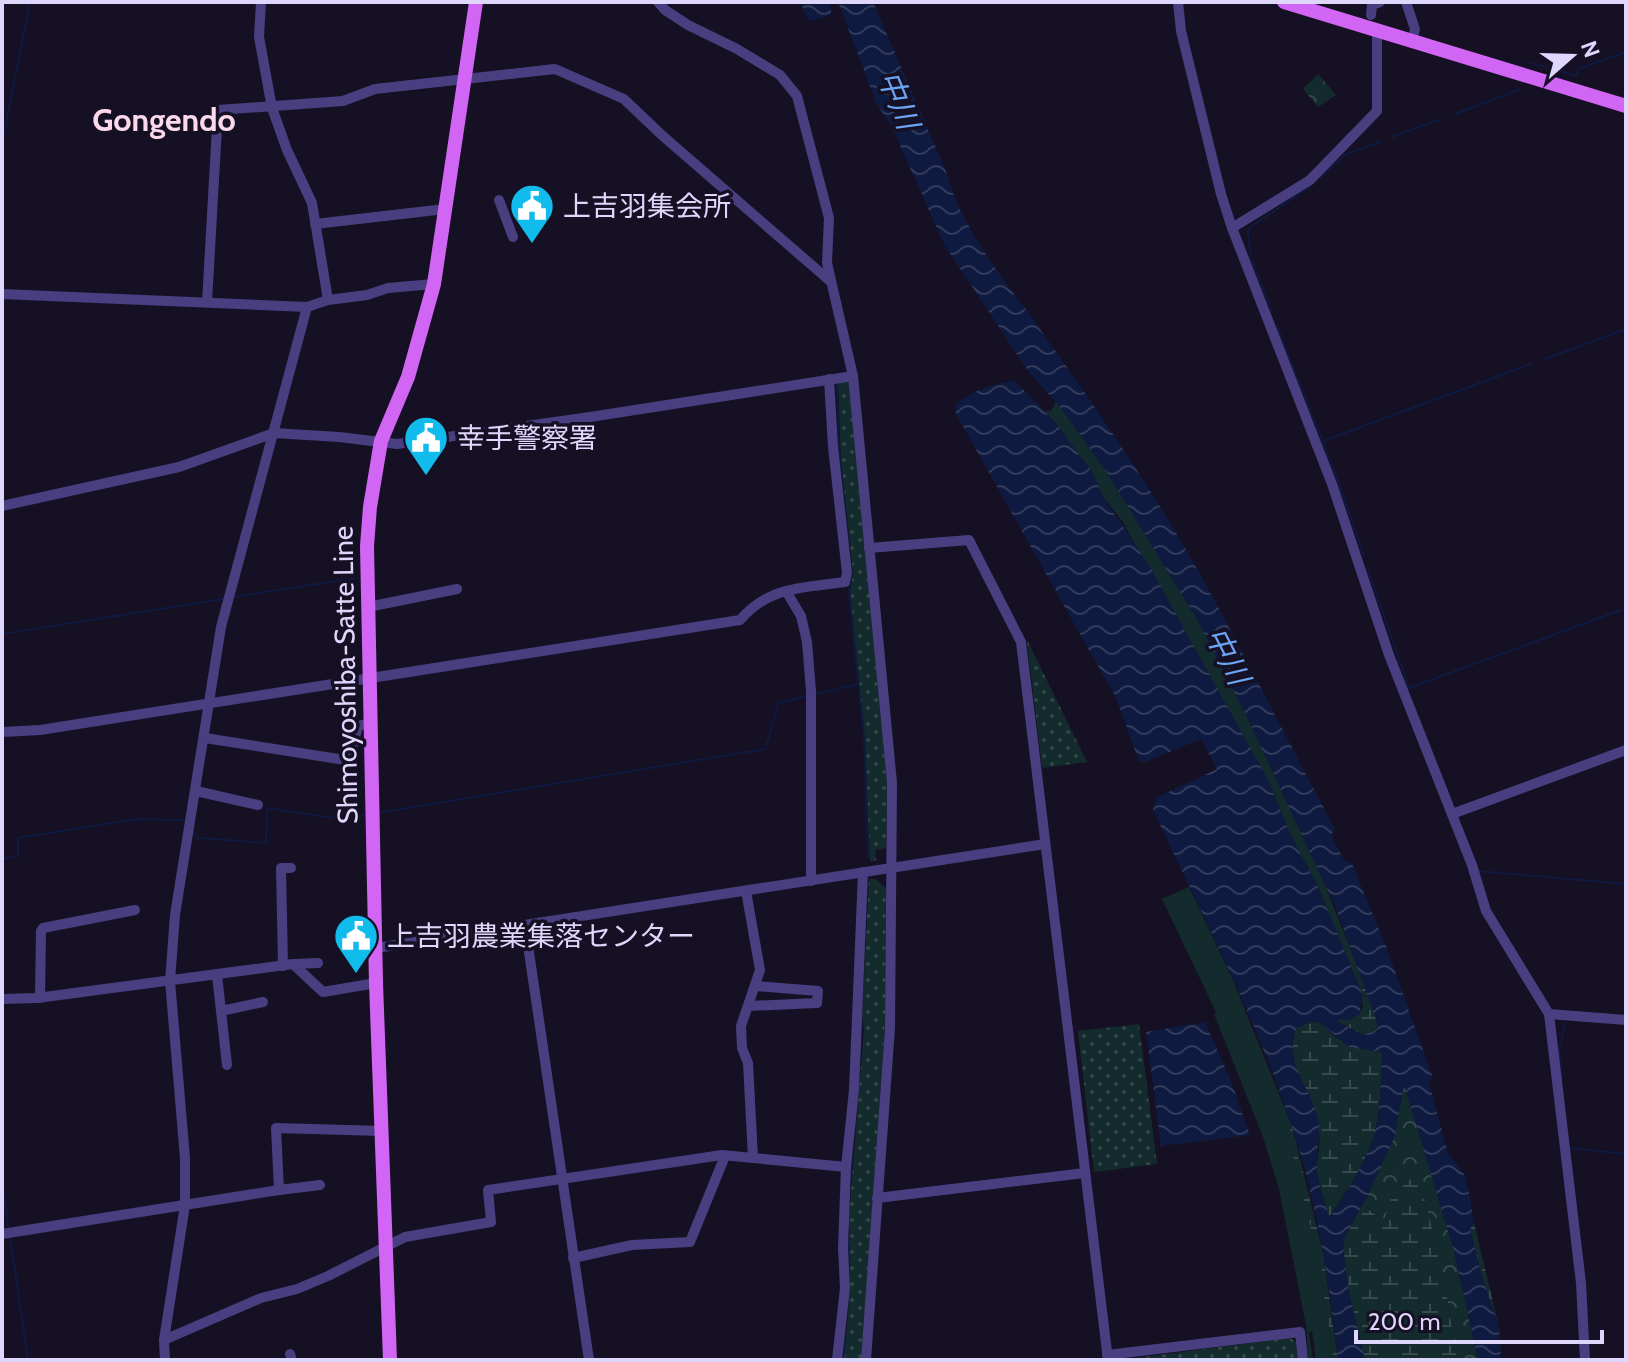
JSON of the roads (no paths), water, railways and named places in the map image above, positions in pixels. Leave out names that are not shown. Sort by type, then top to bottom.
[{"type":"main road","name":"Shimoyoshiba-Satte Line","points":[[390,1360],[376,983],[367,546],[381,441],[408,377],[434,284],[476,2]]},
{"type":"main road","points":[[1284,2],[1626,106]]},
{"type":"street","points":[[261,2],[259,37],[272,108],[287,150],[312,203],[328,300]]},
{"type":"street","points":[[658,2],[677,17],[772,70],[792,87],[801,106],[829,218],[827,254],[830,281],[853,376],[892,783],[890,1028],[866,1360]]},
{"type":"street","points":[[1178,2],[1184,45],[1232,228],[1332,484],[1389,655],[1452,814],[1486,911],[1549,1014],[1581,1283],[1585,1360]]},
{"type":"street","points":[[1371,15],[1372,5],[1380,2]]},
{"type":"street","points":[[1406,2],[1415,29],[1412,42]]},
{"type":"street","points":[[1232,228],[1310,180],[1377,111],[1377,30]]},
{"type":"street","points":[[207,302],[218,110],[343,101],[375,89],[555,69],[624,99],[830,281]]},
{"type":"street","points":[[499,200],[513,237]]},
{"type":"street","points":[[315,224],[445,209]]},
{"type":"street","points":[[2,294],[307,307],[388,288],[434,284]]},
{"type":"street","points":[[165,1360],[164,1340],[185,1205],[185,1158],[170,981],[175,915],[221,627],[307,307]]},
{"type":"street","points":[[2,506],[179,467],[274,433],[397,444],[853,376]]},
{"type":"street","points":[[2,732],[40,730],[740,620],[765,597],[845,582],[847,573],[829,379]]},
{"type":"street","points":[[869,548],[969,540],[1021,642],[1107,1358],[1300,1332],[1303,1360]]},
{"type":"street","points":[[368,607],[457,589]]},
{"type":"street","points":[[786,591],[801,616],[807,642],[811,881]]},
{"type":"street","points":[[205,738],[345,760],[350,756],[358,726],[370,723]]},
{"type":"street","points":[[1452,814],[1626,750]]},
{"type":"street","points":[[196,791],[258,805]]},
{"type":"street","points":[[376,948],[1045,844]]},
{"type":"street","points":[[291,868],[281,868],[288,965],[323,992],[376,983]]},
{"type":"street","points":[[837,1360],[845,1288],[846,1167],[854,1090],[863,872]]},
{"type":"street","points":[[746,891],[760,970],[741,1026],[742,1048],[748,1063],[753,1158]]},
{"type":"street","points":[[40,998],[43,928],[135,910]]},
{"type":"street","points":[[525,925],[589,1360]]},
{"type":"street","points":[[2,999],[40,998],[318,963]]},
{"type":"street","points":[[217,975],[227,1065]]},
{"type":"street","points":[[749,1006],[817,1003],[818,991],[756,986]]},
{"type":"street","points":[[221,1011],[263,1002]]},
{"type":"street","points":[[1549,1014],[1626,1020]]},
{"type":"street","points":[[279,1190],[276,1128],[382,1131]]},
{"type":"street","points":[[164,1340],[261,1298],[297,1289],[328,1276],[405,1237],[491,1222],[488,1190],[725,1156],[846,1167]]},
{"type":"street","points":[[573,1258],[632,1245],[690,1242],[725,1156]]},
{"type":"street","points":[[877,1198],[1085,1173]]},
{"type":"street","points":[[2,1234],[320,1185]]},
{"type":"water","points":[[800,2],[830,2],[831,13],[811,21]]},
{"type":"water","name":"中川","points":[[838,2],[873,2],[953,193],[974,235],[1164,513],[1231,631],[1335,829],[1331,835],[1344,860],[1352,864],[1386,946],[1433,1078],[1429,1083],[1448,1153],[1466,1177],[1474,1223],[1470,1229],[1499,1327],[1501,1360],[1478,1360],[1454,1251],[1404,1085],[1395,1136],[1345,1237],[1343,1247],[1349,1293],[1365,1360],[1338,1360],[1321,1242],[1292,1127],[1245,1006],[1153,810],[1156,798],[1217,769],[1201,739],[1145,762],[1139,761],[1116,698],[956,414],[955,404],[983,389],[1014,380],[1055,422],[1092,472],[1102,495],[1150,567],[1269,782],[1290,834],[1319,889],[1363,996],[1359,1014],[1350,1020],[1339,1019],[1338,1022],[1363,1035],[1377,1030],[1378,1025],[1335,906],[1248,719],[1197,619],[1108,474],[1061,408],[1028,371],[944,244],[890,123],[877,105]],"holes":[[[1311,1021],[1319,1022],[1349,1047],[1382,1052],[1379,1109],[1373,1139],[1357,1174],[1330,1217],[1318,1174],[1318,1117],[1293,1053],[1296,1029]]]},
{"type":"water","points":[[1205,1022],[1250,1135],[1161,1146],[1146,1032]]},
{"type":"waterway","points":[[2,143],[30,2]]},
{"type":"waterway","points":[[1530,63],[1577,76],[1578,69],[1626,52]]},
{"type":"waterway","points":[[1455,114],[1521,89]]},
{"type":"waterway","points":[[1392,137],[1441,119]]},
{"type":"waterway","points":[[1272,312],[1251,258],[1248,231],[1309,187],[1346,154],[1380,142]]},
{"type":"waterway","points":[[1277,326],[1364,556]]},
{"type":"waterway","points":[[1545,359],[1626,329]]},
{"type":"waterway","points":[[1323,441],[1531,364]]},
{"type":"waterway","points":[[837,384],[839,453],[848,541]]},
{"type":"waterway","points":[[1368,570],[1409,688],[1621,610]]},
{"type":"waterway","points":[[234,597],[355,578]]},
{"type":"waterway","points":[[851,579],[849,591],[864,737],[868,858]]},
{"type":"waterway","points":[[2,634],[223,599]]},
{"type":"waterway","points":[[817,694],[858,684]]},
{"type":"waterway","points":[[377,813],[765,749],[779,703],[806,696]]},
{"type":"waterway","points":[[192,831],[198,838],[266,843],[267,808],[340,819],[367,815]]},
{"type":"waterway","points":[[2,859],[18,856],[18,838],[137,819],[182,820],[185,823]]},
{"type":"waterway","points":[[1478,871],[1626,884]]},
{"type":"waterway","points":[[865,939],[867,886]]},
{"type":"waterway","points":[[860,1059],[862,1022]]},
{"type":"waterway","points":[[1562,1080],[1559,1052],[1565,1022]]},
{"type":"waterway","points":[[1569,1146],[1626,1154]]},
{"type":"waterway","points":[[851,1179],[852,1153]]},
{"type":"waterway","points":[[2,1184],[9,1230]]},
{"type":"waterway","points":[[10,1236],[28,1360]]},
{"type":"waterway","points":[[848,1241],[848,1259]]},
{"type":"waterway","points":[[843,1360],[845,1337]]},
{"type":"place","name":"上吉羽集会所","points":[[532,245]]},
{"type":"place","name":"幸手警察署","points":[[426,477]]},
{"type":"place","name":"上吉羽農業集落センター","points":[[356,975]]},
{"type":"district","name":"Gongendo","points":[[164,120]]}]
